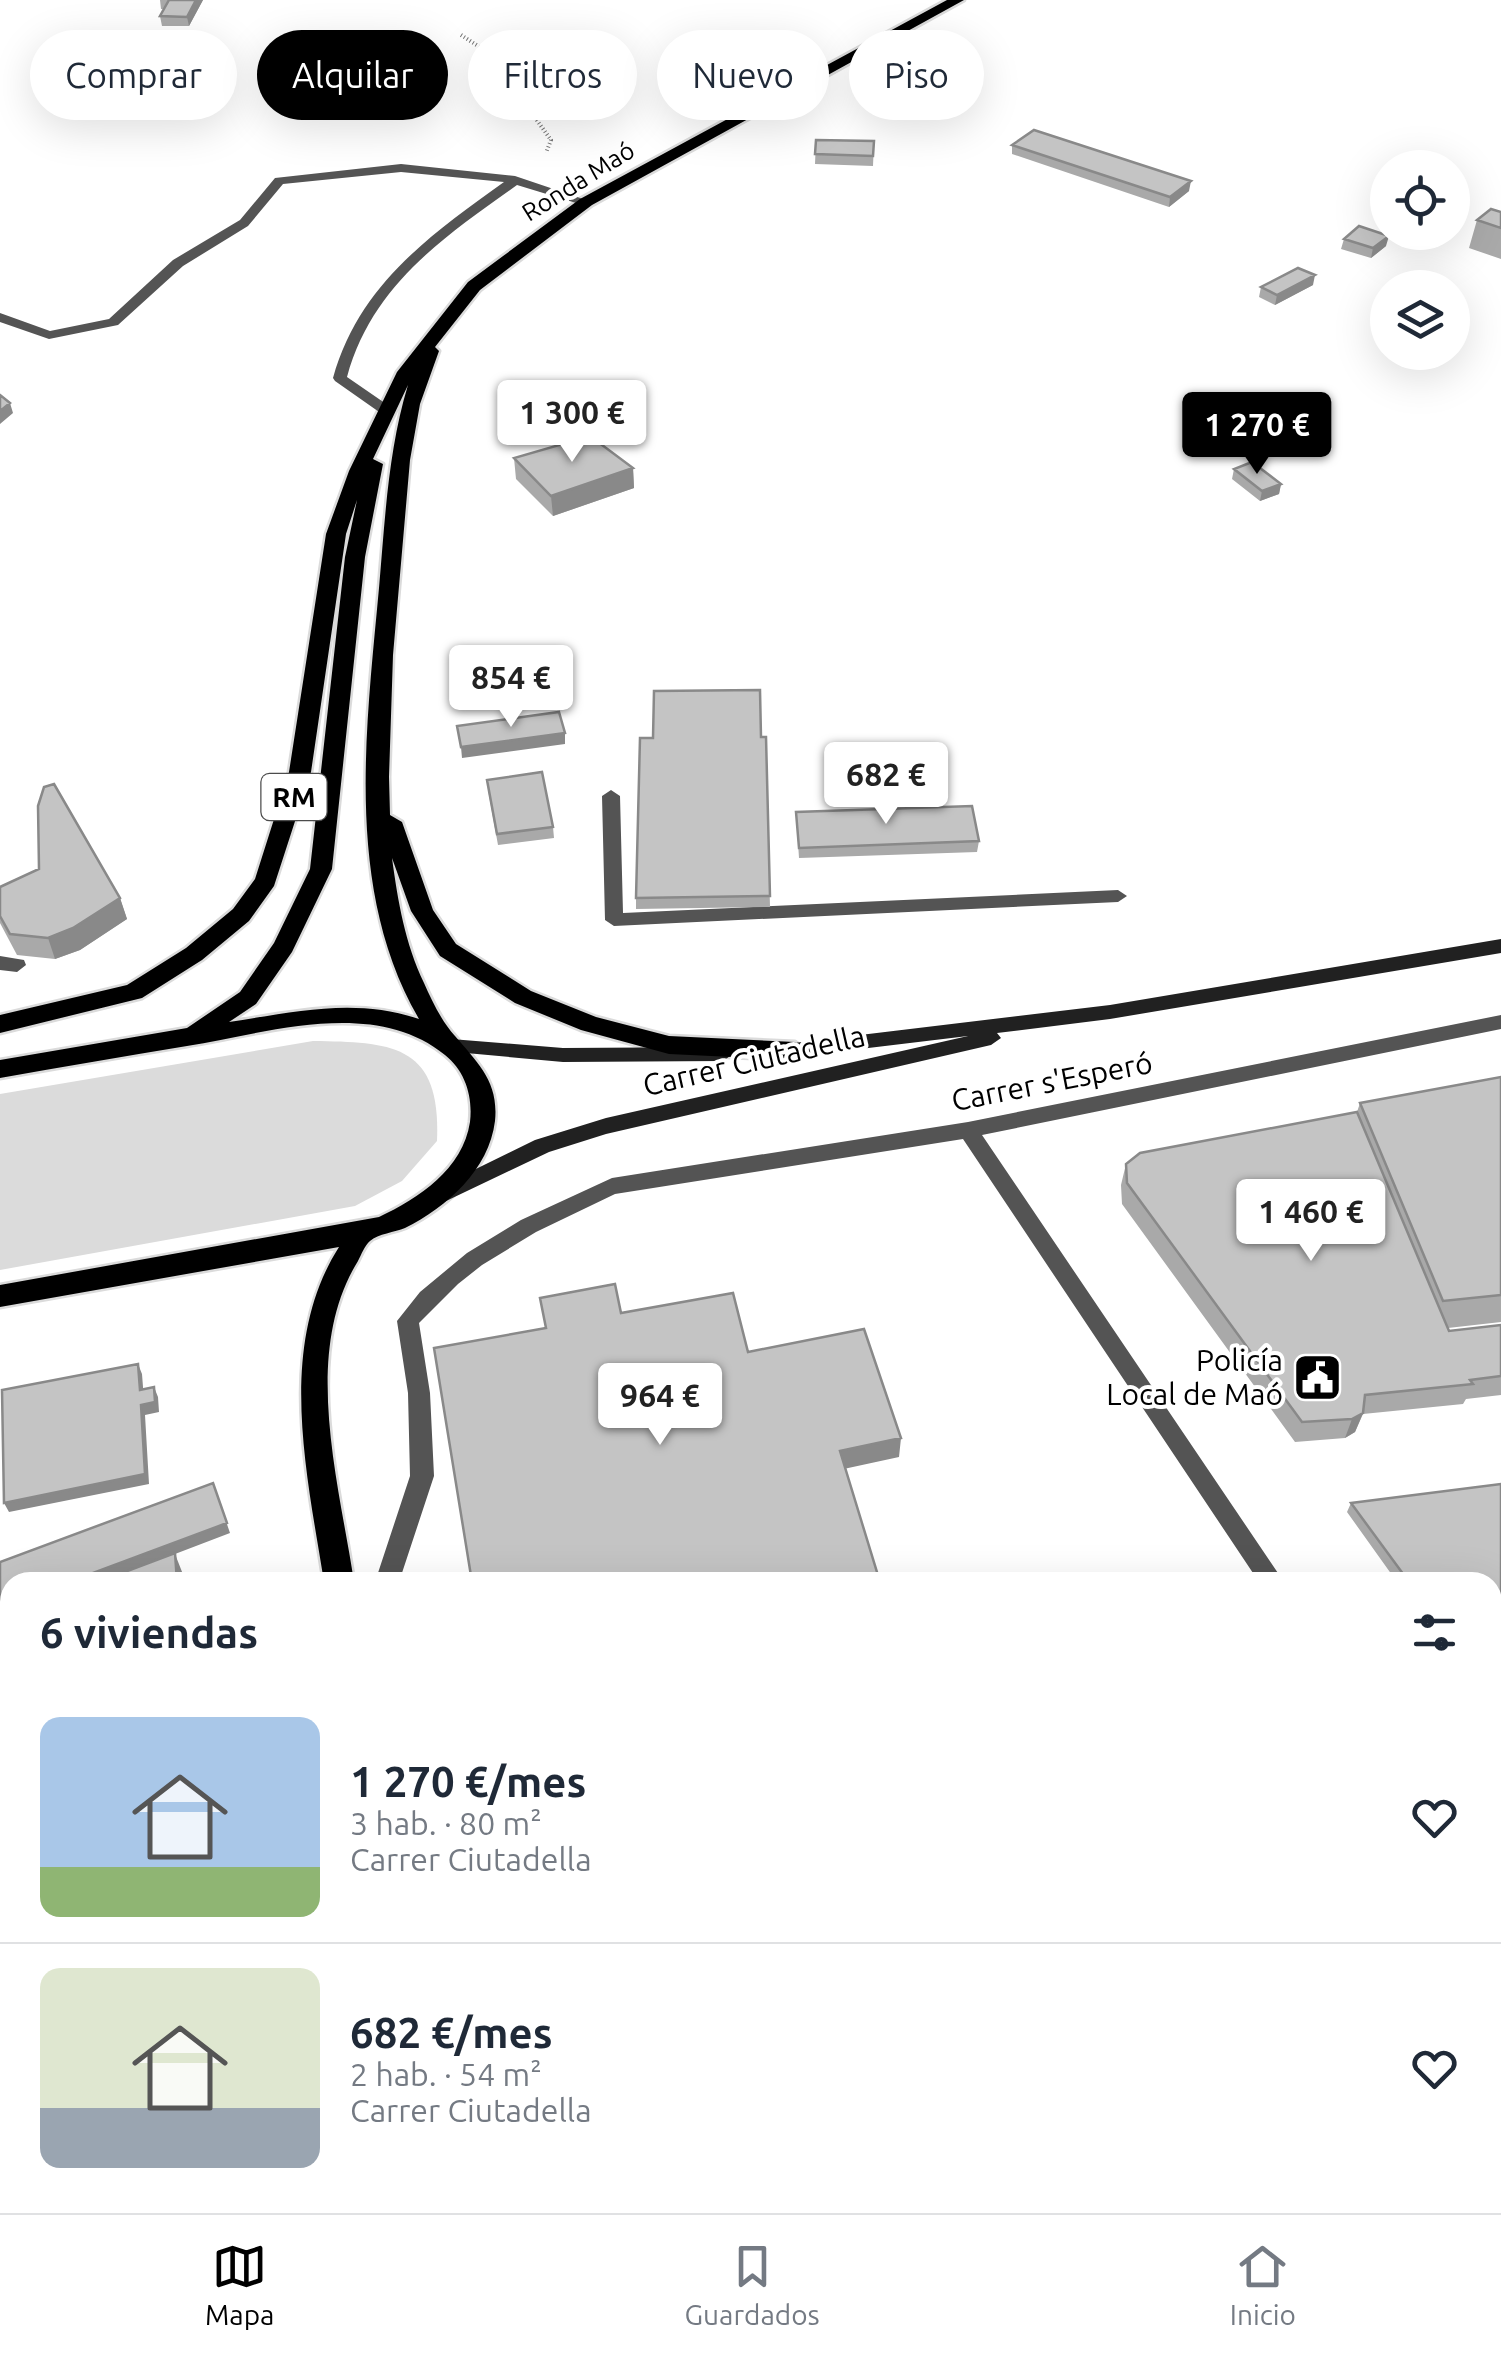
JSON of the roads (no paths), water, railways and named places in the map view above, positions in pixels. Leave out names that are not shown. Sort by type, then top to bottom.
[{"type":"main road","name":"Ronda Maó","points":[[388,411],[406,372],[452,312],[500,263],[586,202],[957,0]]},
{"type":"main road","name":"Ronda Maó","points":[[377,757],[399,473],[424,364],[452,312]]},
{"type":"main road","name":"RM","points":[[0,1024],[134,992],[194,954],[241,915],[266,881],[300,772],[336,534],[358,471],[388,411]]},
{"type":"main road","name":"RM","points":[[186,1037],[248,998],[284,946],[321,868],[356,558],[388,411]]},
{"type":"main road","name":"RM","points":[[0,1296],[364,1230],[399,1220],[456,1178],[480,1140],[483,1092],[474,1066],[448,1044],[415,996],[397,949],[386,900],[377,757]]},
{"type":"main road","name":"RM","points":[[377,757],[396,848],[422,912],[448,950],[523,997],[590,1024],[669,1045],[795,1051]]},
{"type":"main road","name":"RM","points":[[0,1069],[186,1037],[352,1015],[394,1020],[448,1044]]},
{"type":"main road","points":[[339,1572],[315,1394],[315,1342],[340,1260],[364,1230]]},
{"type":"street","points":[[0,318],[49,335],[113,322],[178,263],[244,222],[279,181],[400,168],[514,180],[586,202]]},
{"type":"street","points":[[388,411],[340,378],[344,350],[382,294],[442,232],[514,180]]},
{"type":"street","points":[[612,796],[614,920],[1118,896]]},
{"type":"street","name":"Carrer Ciutadella","points":[[448,1044],[665,1057],[795,1051],[1110,1012],[1501,946]]},
{"type":"street","name":"Carrer Ciutadella","points":[[423,1205],[542,1146],[606,1126],[1110,1012]]},
{"type":"street","name":"Carrer s'Esperó","points":[[390,1572],[422,1476],[419,1393],[408,1321],[430,1292],[562,1208],[612,1186],[968,1130],[1501,1022]]},
{"type":"street","points":[[968,1130],[1265,1572]]},
{"type":"place","name":"Policía Local de Maó","points":[[1318,1378]]}]
